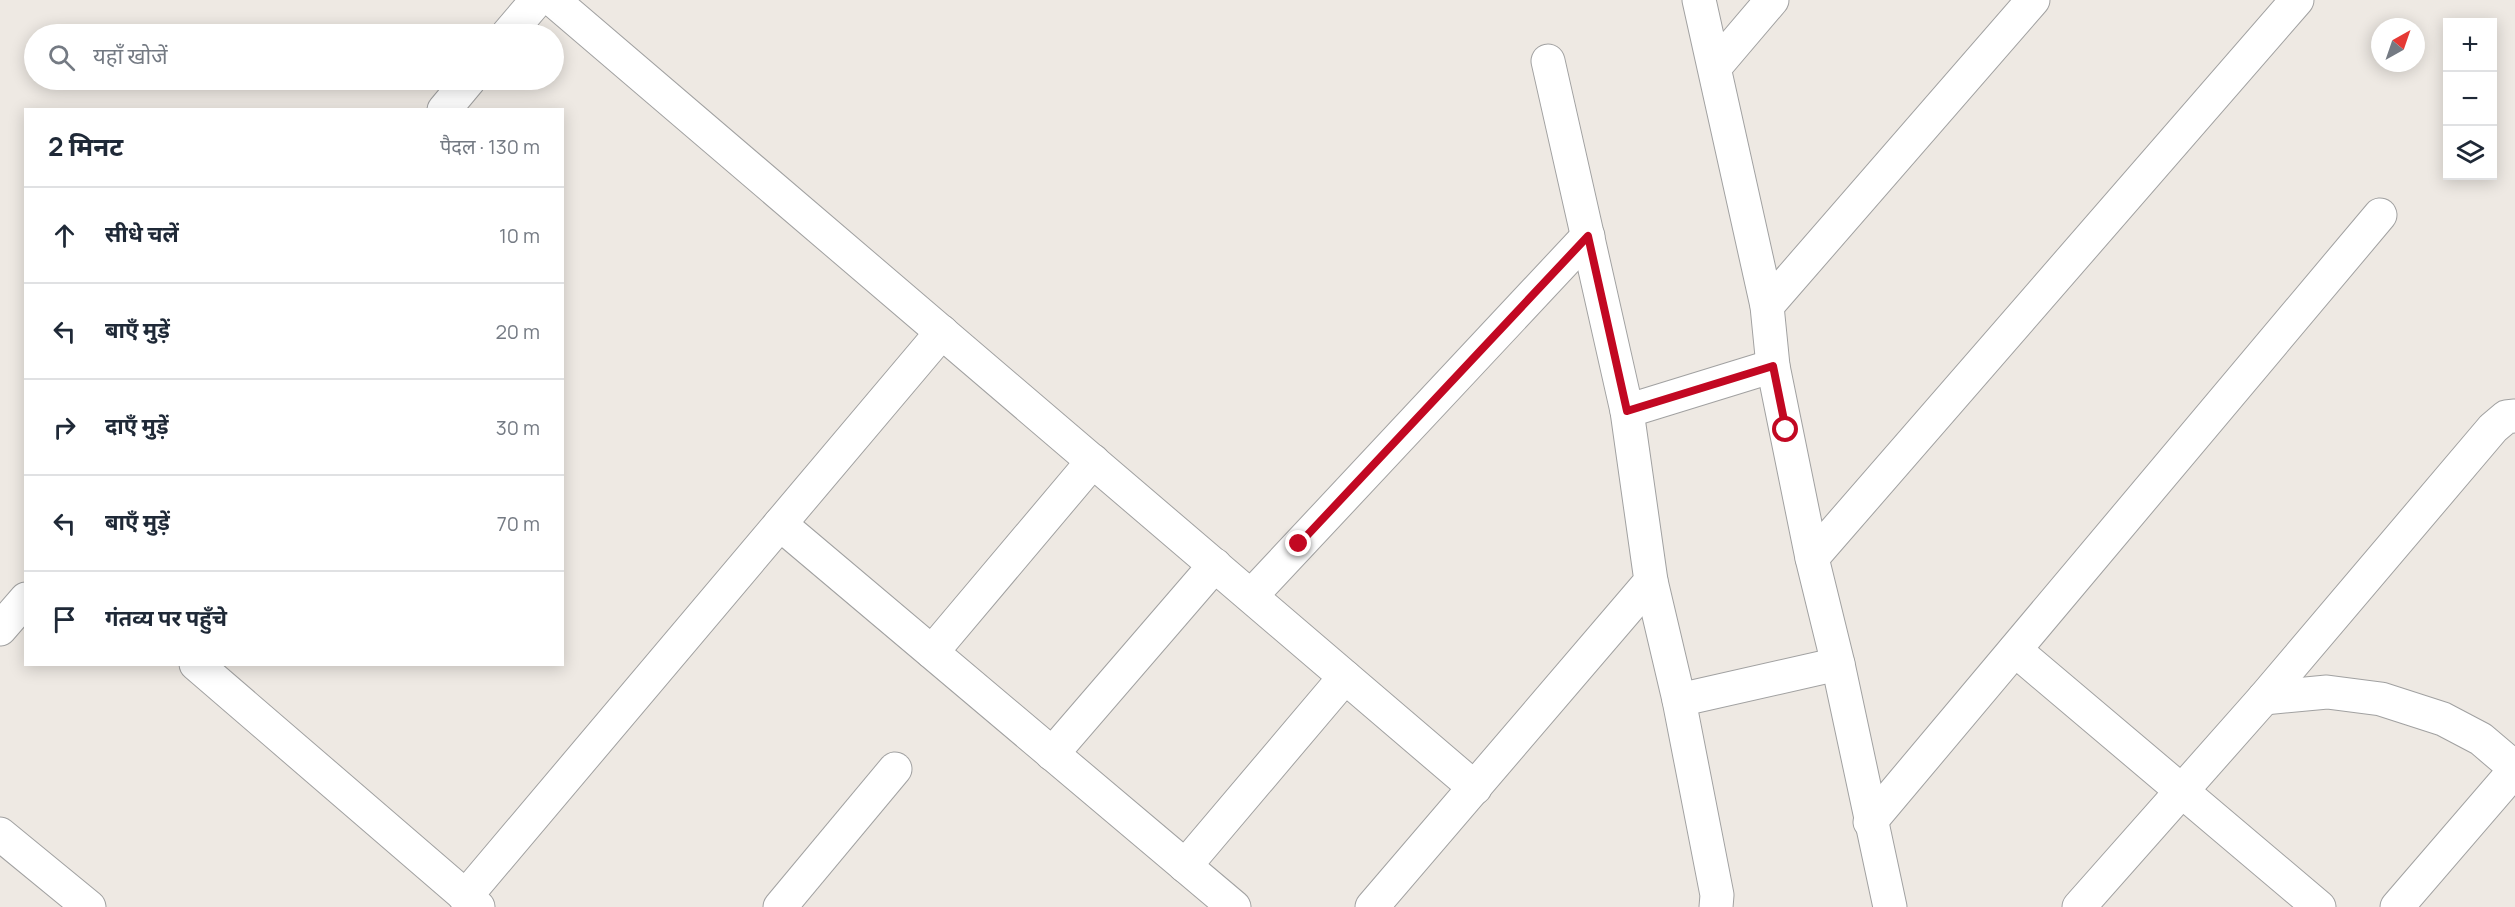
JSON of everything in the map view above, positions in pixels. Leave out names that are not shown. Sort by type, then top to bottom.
[{"type":"street","points":[[517,24],[537,0]]},
{"type":"street","points":[[553,0],[1476,788]]},
{"type":"street","points":[[1699,0],[1767,306],[1773,366],[1812,558],[1838,664],[1890,907]]},
{"type":"street","points":[[1715,67],[1772,0]]},
{"type":"street","points":[[1767,306],[2033,0]]},
{"type":"street","points":[[1812,558],[2297,0]]},
{"type":"street","points":[[1548,61],[1627,411],[1651,581],[1679,700],[1717,895],[1716,907]]},
{"type":"street","points":[[446,108],[461,90]]},
{"type":"street","points":[[1870,822],[2380,215]]},
{"type":"street","points":[[1251,596],[1588,236]]},
{"type":"street","points":[[198,666],[472,902],[780,524],[942,332]]},
{"type":"street","points":[[1627,411],[1773,366]]},
{"type":"street","points":[[2079,907],[2264,698],[2493,428],[2506,417],[2515,416]]},
{"type":"street","points":[[932,652],[1093,461]]},
{"type":"street","points":[[780,524],[1234,907]]},
{"type":"street","points":[[1052,754],[1215,566]]},
{"type":"street","points":[[1372,907],[1651,581]]},
{"type":"street","points":[[0,629],[24,601]]},
{"type":"street","points":[[2015,650],[2319,907]]},
{"type":"street","points":[[1679,700],[1838,664]]},
{"type":"street","points":[[1185,866],[1345,676]]},
{"type":"street","points":[[2264,698],[2327,692],[2382,699],[2443,719],[2481,739],[2515,769],[2397,907]]},
{"type":"street","points":[[780,907],[895,769]]},
{"type":"street","points":[[0,834],[89,907]]},
{"type":"route","points":[[1299,544],[1588,236],[1627,411],[1773,366],[1786,430]]}]
